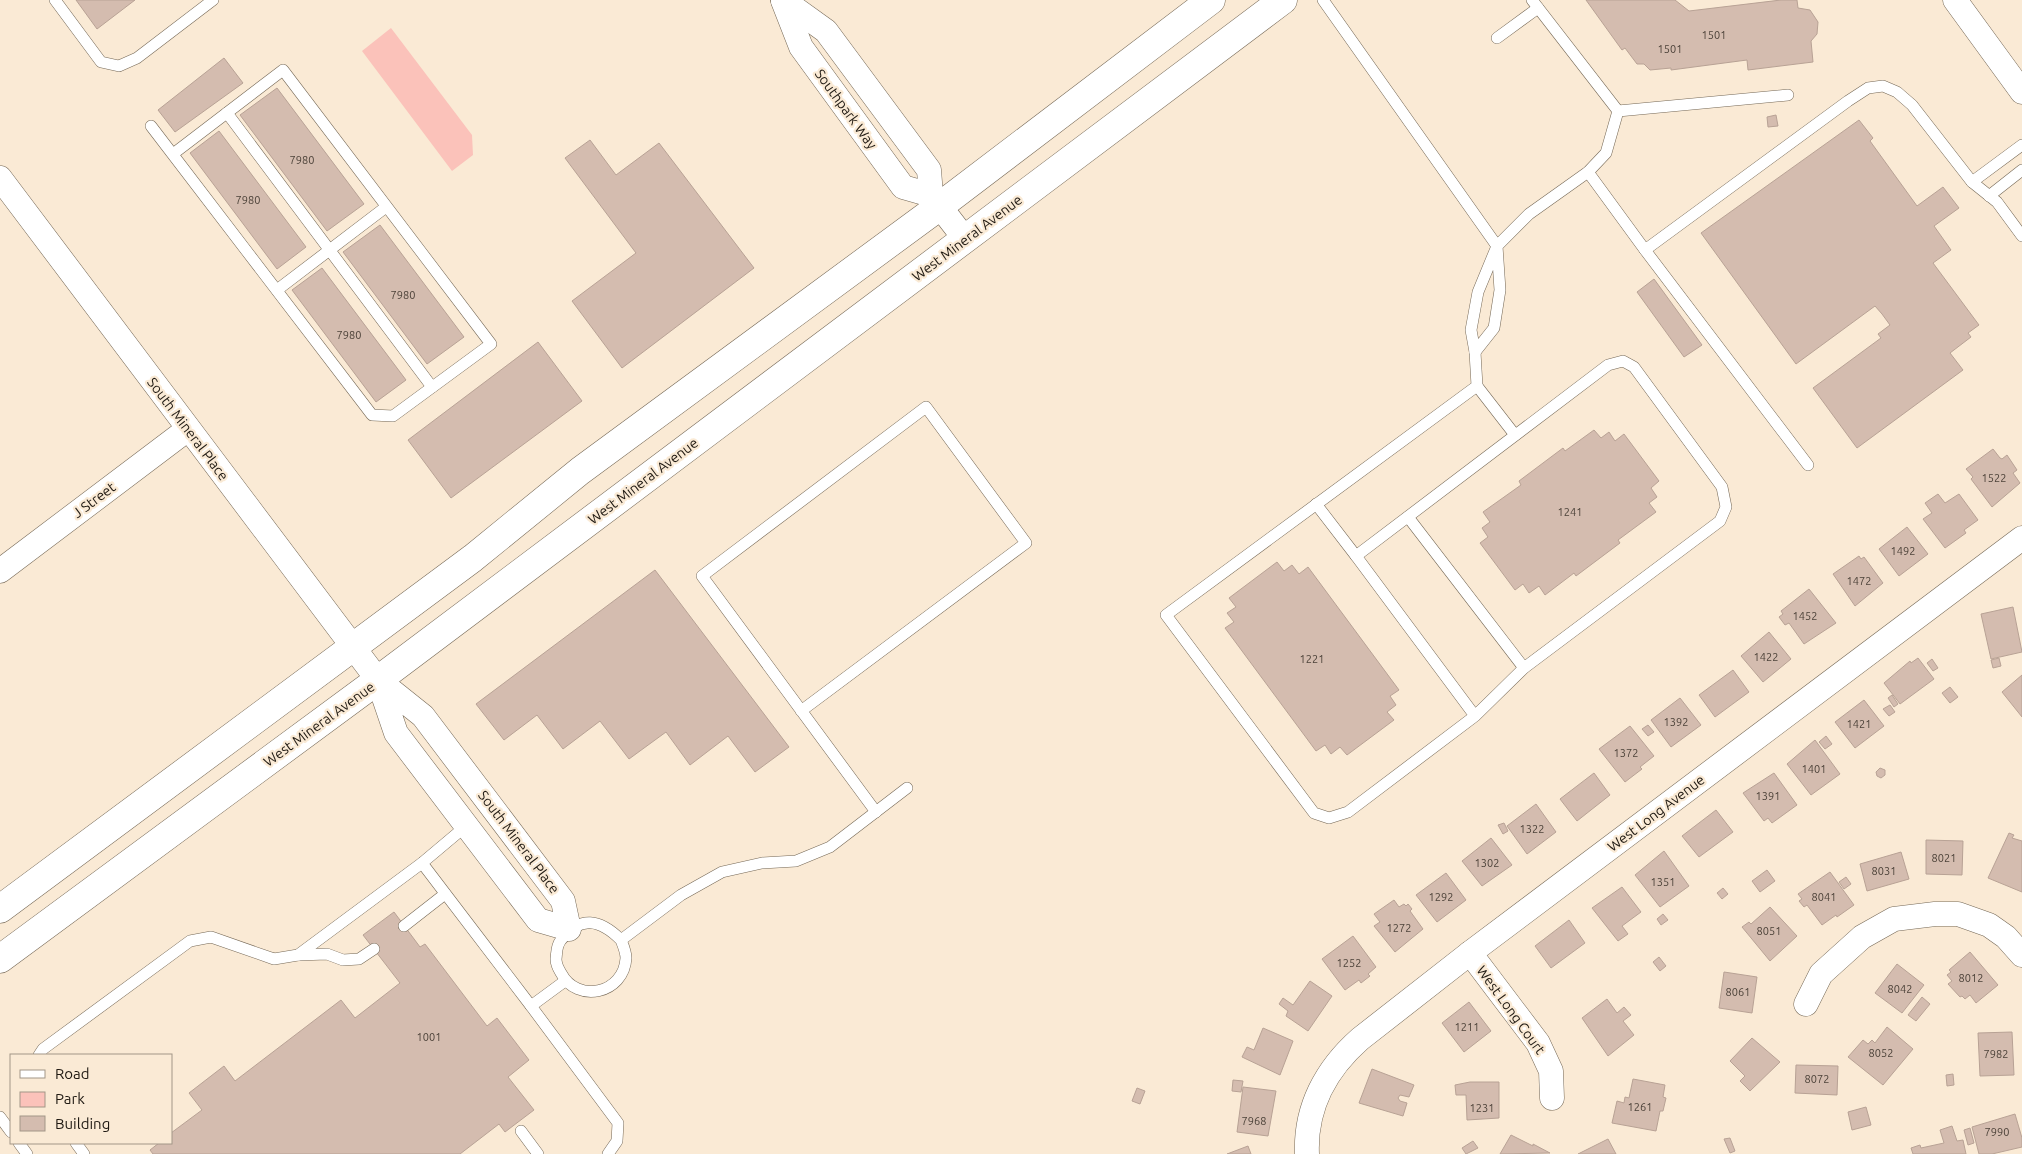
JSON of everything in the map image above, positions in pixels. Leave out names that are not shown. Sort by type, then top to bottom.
[{"type":"main road","points":[[0,909],[473,558],[580,471],[935,201],[1211,0]]},
{"type":"main road","name":"West Mineral Avenue","points":[[0,959],[378,680],[1283,0]]},
{"type":"street","name":"Southpark Way","points":[[783,0],[801,46],[903,188],[935,201]]},
{"type":"street","name":"Southpark Way","points":[[783,0],[826,31],[929,170],[935,201]]},
{"type":"street","points":[[1955,0],[2022,92]]},
{"type":"street","name":"South Mineral Place","points":[[0,178],[378,680],[423,716],[563,901],[569,929],[538,920],[396,733],[378,680]]},
{"type":"street","points":[[935,201],[965,239]]},
{"type":"street","name":"J Street","points":[[0,571],[188,429]]},
{"type":"street","name":"West Long Avenue","points":[[1307,1154],[1308,1124],[1312,1109],[1328,1074],[1346,1052],[1470,954],[2022,538]]},
{"type":"street","points":[[1806,1004],[1821,974],[1862,937],[1894,919],[1935,914],[1958,914],[1989,926],[2006,937],[2022,955]]},
{"type":"street","name":"West Long Court","points":[[1470,954],[1538,1043],[1551,1071],[1552,1098]]},
{"type":"lane","points":[[55,0],[101,62],[119,66],[137,58],[213,0]]},
{"type":"lane","points":[[1323,0],[1497,246],[1500,290],[1494,328],[1474,352]]},
{"type":"lane","points":[[1497,38],[1535,4],[1618,112]]},
{"type":"lane","points":[[152,126],[173,154],[372,415],[392,416],[491,344],[283,70],[173,154]]},
{"type":"lane","points":[[1645,250],[1848,100],[1868,88],[1883,86],[1898,92],[1912,105],[1972,182],[1997,202],[2022,236]]},
{"type":"lane","points":[[1618,112],[1788,95]]},
{"type":"lane","points":[[1515,435],[1477,386],[1471,330],[1478,292],[1497,246],[1529,214],[1588,172],[1606,153],[1618,112]]},
{"type":"lane","points":[[228,113],[432,387]]},
{"type":"lane","points":[[1972,182],[2022,145]]},
{"type":"lane","points":[[1989,196],[2022,170]]},
{"type":"lane","points":[[1588,172],[1808,464]]},
{"type":"lane","points":[[277,290],[386,207]]},
{"type":"lane","points":[[1356,556],[1608,365],[1623,361],[1634,366],[1722,487],[1726,507],[1720,521],[1524,668],[1476,716],[1348,812],[1329,818],[1314,813],[1166,615],[1477,386]]},
{"type":"lane","points":[[801,711],[1026,543],[926,406],[702,576],[801,711],[876,812]]},
{"type":"lane","points":[[1316,504],[1476,716]]},
{"type":"lane","points":[[1408,517],[1524,668]]},
{"type":"lane","points":[[621,940],[681,895],[722,872],[762,863],[796,861],[830,847],[907,788]]},
{"type":"lane","points":[[298,955],[422,864],[466,826]]},
{"type":"lane","points":[[422,864],[618,1123],[617,1141],[608,1154]]},
{"type":"lane","points":[[404,926],[445,894]]},
{"type":"lane","points":[[586,922],[598,923],[609,928],[621,940],[626,957],[623,973],[610,988],[594,993],[579,990],[565,981],[556,964],[557,945],[569,929],[586,922]]},
{"type":"lane","points":[[40,1054],[43,1049],[190,941],[211,937],[274,960],[298,955],[327,954],[343,960],[359,959],[374,949]]},
{"type":"lane","points":[[531,1006],[565,981]]},
{"type":"lane","points":[[0,1117],[10,1131]]},
{"type":"lane","points":[[521,1131],[538,1154]]},
{"type":"green space","points":[[391,28],[472,135],[473,155],[452,171],[362,51]]},
{"type":"building","points":[[76,0],[135,0],[97,29]]},
{"type":"building","points":[[1586,0],[1675,0],[1689,11],[1781,0],[1797,0],[1798,8],[1810,10],[1818,22],[1817,34],[1811,41],[1813,62],[1748,70],[1747,60],[1671,70],[1671,68],[1650,70],[1644,64],[1637,64],[1625,48],[1622,50]]},
{"type":"building","points":[[224,58],[243,83],[175,132],[158,110]]},
{"type":"building","points":[[277,88],[364,204],[327,231],[240,115]]},
{"type":"building","points":[[1776,115],[1778,126],[1768,127],[1767,117]]},
{"type":"building","points":[[1859,120],[1873,138],[1870,141],[1917,206],[1943,187],[1959,208],[1934,226],[1951,250],[1933,263],[1979,325],[1968,333],[1971,337],[1950,353],[1963,370],[1857,448],[1813,388],[1881,338],[1878,334],[1890,325],[1875,306],[1796,364],[1701,233]]},
{"type":"building","points":[[219,131],[306,247],[277,269],[190,153]]},
{"type":"building","points":[[590,140],[616,175],[659,143],[754,268],[622,368],[572,301],[636,253],[565,158]]},
{"type":"building","points":[[380,225],[464,337],[427,364],[343,252]]},
{"type":"building","points":[[322,268],[406,380],[376,402],[292,290]]},
{"type":"building","points":[[1654,279],[1702,345],[1684,357],[1637,292]]},
{"type":"building","points":[[538,342],[582,401],[451,498],[408,440]]},
{"type":"building","points":[[1594,430],[1601,438],[1609,432],[1615,441],[1624,434],[1659,481],[1651,488],[1657,497],[1649,503],[1656,512],[1618,540],[1620,543],[1576,576],[1574,573],[1545,595],[1539,586],[1529,593],[1523,584],[1515,590],[1480,543],[1488,537],[1482,528],[1490,522],[1483,512],[1521,485],[1519,481],[1563,448],[1565,451]]},
{"type":"building","points":[[1993,449],[2002,459],[2007,455],[2017,470],[2013,473],[2020,483],[1992,507],[1971,479],[1973,477],[1966,469]]},
{"type":"building","points":[[1938,494],[1945,503],[1959,494],[1978,520],[1964,530],[1966,533],[1945,548],[1923,519],[1932,513],[1925,503]]},
{"type":"building","points":[[1907,527],[1928,554],[1899,576],[1879,549]]},
{"type":"building","points":[[1859,556],[1861,559],[1864,557],[1883,583],[1855,606],[1833,574]]},
{"type":"building","points":[[1277,562],[1284,571],[1292,565],[1299,574],[1308,567],[1399,690],[1390,696],[1396,705],[1387,712],[1394,720],[1347,755],[1340,747],[1331,754],[1325,745],[1316,751],[1225,628],[1234,622],[1227,613],[1236,607],[1229,598]]},
{"type":"building","points":[[655,570],[789,747],[755,772],[728,736],[690,765],[666,732],[629,759],[600,721],[563,749],[537,715],[504,740],[476,704]]},
{"type":"building","points":[[1809,589],[1836,623],[1804,644],[1789,623],[1785,625],[1779,617],[1783,614],[1781,611]]},
{"type":"building","points":[[2013,607],[2022,652],[1991,659],[1981,614]]},
{"type":"building","points":[[1769,632],[1791,659],[1763,682],[1741,656]]},
{"type":"building","points":[[1918,658],[1934,679],[1900,704],[1884,683],[1910,661],[1911,663]]},
{"type":"building","points":[[1999,658],[2001,666],[1993,668],[1991,660]]},
{"type":"building","points":[[1932,659],[1938,668],[1933,671],[1927,663]]},
{"type":"building","points":[[1733,670],[1749,692],[1715,717],[1699,695]]},
{"type":"building","points":[[2022,675],[2022,717],[2002,692]]},
{"type":"building","points":[[1950,687],[1958,697],[1950,703],[1942,693]]},
{"type":"building","points":[[1892,695],[1898,704],[1894,707],[1888,698]]},
{"type":"building","points":[[1680,698],[1701,725],[1671,747],[1651,720]]},
{"type":"building","points":[[1864,700],[1884,726],[1855,748],[1835,722]]},
{"type":"building","points":[[1890,705],[1895,712],[1889,716],[1883,709]]},
{"type":"building","points":[[1648,725],[1654,732],[1648,736],[1642,729]]},
{"type":"building","points":[[1630,726],[1654,756],[1640,767],[1642,769],[1625,782],[1599,749]]},
{"type":"building","points":[[1826,736],[1832,744],[1825,749],[1819,742]]},
{"type":"building","points":[[1815,740],[1840,774],[1811,795],[1787,764]]},
{"type":"building","points":[[1880,768],[1885,770],[1885,775],[1881,778],[1877,776],[1876,772]]},
{"type":"building","points":[[1594,773],[1610,795],[1577,821],[1560,799]]},
{"type":"building","points":[[1774,773],[1797,805],[1772,823],[1768,818],[1764,821],[1743,793]]},
{"type":"building","points":[[1536,804],[1556,832],[1527,854],[1507,826]]},
{"type":"building","points":[[1716,810],[1733,832],[1699,857],[1682,836]]},
{"type":"building","points":[[1504,823],[1508,831],[1503,834],[1498,825]]},
{"type":"building","points":[[2009,833],[2014,835],[2012,838],[2022,841],[2022,892],[1988,878]]},
{"type":"building","points":[[1491,838],[1512,865],[1482,886],[1462,861]]},
{"type":"building","points":[[1926,840],[1963,841],[1962,875],[1926,874]]},
{"type":"building","points":[[1664,851],[1689,886],[1660,907],[1635,875]]},
{"type":"building","points":[[1901,852],[1909,879],[1867,891],[1860,864]]},
{"type":"building","points":[[1767,870],[1775,881],[1760,892],[1752,881]]},
{"type":"building","points":[[1830,872],[1854,905],[1822,925],[1807,905],[1804,907],[1799,901],[1802,899],[1798,894]]},
{"type":"building","points":[[1446,873],[1466,900],[1437,922],[1416,895]]},
{"type":"building","points":[[1846,877],[1851,884],[1844,889],[1839,882]]},
{"type":"building","points":[[1622,887],[1641,912],[1622,926],[1628,934],[1618,941],[1592,908]]},
{"type":"building","points":[[1723,888],[1728,894],[1722,899],[1717,893]]},
{"type":"building","points":[[1394,900],[1399,907],[1408,904],[1412,909],[1410,911],[1423,929],[1395,952],[1374,926],[1380,922],[1374,914]]},
{"type":"building","points":[[1770,907],[1797,936],[1770,961],[1742,927],[1749,922],[1751,924]]},
{"type":"building","points":[[394,912],[420,947],[425,944],[487,1026],[497,1018],[529,1060],[508,1077],[534,1110],[505,1132],[499,1124],[460,1154],[153,1154],[150,1150],[158,1144],[172,1144],[172,1132],[202,1110],[189,1093],[224,1066],[235,1081],[341,1000],[355,1018],[400,983],[363,935]]},
{"type":"building","points":[[1663,914],[1668,920],[1661,925],[1657,919]]},
{"type":"building","points":[[1569,920],[1585,943],[1551,968],[1535,946]]},
{"type":"building","points":[[1353,936],[1376,967],[1368,974],[1370,976],[1361,983],[1359,980],[1345,990],[1322,959]]},
{"type":"building","points":[[1970,952],[1998,985],[1976,1003],[1970,995],[1965,999],[1962,996],[1960,997],[1948,984],[1952,981],[1947,975],[1951,972],[1949,970]]},
{"type":"building","points":[[1659,957],[1666,966],[1660,971],[1653,962]]},
{"type":"building","points":[[1897,964],[1924,985],[1902,1013],[1875,993]]},
{"type":"building","points":[[1724,972],[1757,977],[1752,1013],[1719,1008]]},
{"type":"building","points":[[1310,981],[1332,996],[1308,1031],[1286,1016],[1288,1011],[1279,1004],[1283,998],[1293,1005]]},
{"type":"building","points":[[1922,997],[1930,1004],[1916,1021],[1908,1015]]},
{"type":"building","points":[[1607,999],[1617,1013],[1624,1007],[1631,1015],[1623,1021],[1634,1035],[1608,1056],[1582,1018]]},
{"type":"building","points":[[1469,1002],[1491,1031],[1464,1052],[1442,1023]]},
{"type":"building","points":[[1887,1027],[1913,1049],[1883,1085],[1848,1057],[1863,1040],[1868,1044],[1872,1040],[1875,1043]]},
{"type":"building","points":[[1263,1028],[1293,1041],[1280,1075],[1242,1057],[1247,1047],[1254,1050]]},
{"type":"building","points":[[2012,1032],[2014,1075],[1980,1076],[1978,1033]]},
{"type":"building","points":[[1752,1038],[1780,1062],[1750,1091],[1740,1081],[1745,1076],[1730,1061]]},
{"type":"building","points":[[1796,1065],[1838,1066],[1837,1095],[1795,1093]]},
{"type":"building","points":[[1372,1069],[1414,1085],[1409,1097],[1400,1095],[1398,1098],[1400,1101],[1407,1103],[1403,1116],[1359,1103]]},
{"type":"building","points":[[1953,1074],[1954,1085],[1947,1086],[1946,1075]]},
{"type":"building","points":[[1633,1079],[1665,1085],[1663,1097],[1666,1098],[1663,1111],[1660,1111],[1656,1131],[1612,1123],[1617,1101],[1624,1103],[1625,1097],[1629,1098]]},
{"type":"building","points":[[1233,1080],[1243,1081],[1241,1092],[1232,1091]]},
{"type":"building","points":[[1470,1082],[1499,1082],[1499,1118],[1467,1120],[1466,1095],[1456,1095],[1455,1085]]},
{"type":"building","points":[[1243,1087],[1276,1091],[1268,1136],[1237,1132]]},
{"type":"building","points":[[1137,1088],[1145,1091],[1140,1104],[1132,1101]]},
{"type":"building","points":[[1866,1107],[1871,1125],[1852,1130],[1848,1112]]},
{"type":"building","points":[[2015,1114],[2022,1138],[2022,1147],[1992,1154],[1979,1154],[1972,1127]]},
{"type":"building","points":[[1952,1126],[1957,1141],[1963,1140],[1966,1154],[1913,1154],[1911,1148],[1920,1145],[1921,1148],[1944,1143],[1940,1130]]},
{"type":"building","points":[[1970,1128],[1974,1143],[1968,1145],[1964,1130]]},
{"type":"building","points":[[1511,1135],[1533,1146],[1533,1144],[1550,1153],[1500,1154]]},
{"type":"building","points":[[1730,1138],[1735,1151],[1730,1153],[1724,1139]]},
{"type":"building","points":[[1608,1139],[1616,1154],[1578,1154]]},
{"type":"building","points":[[1473,1141],[1478,1148],[1466,1154],[1462,1148]]},
{"type":"building","points":[[1248,1146],[1251,1154],[1227,1154]]}]
